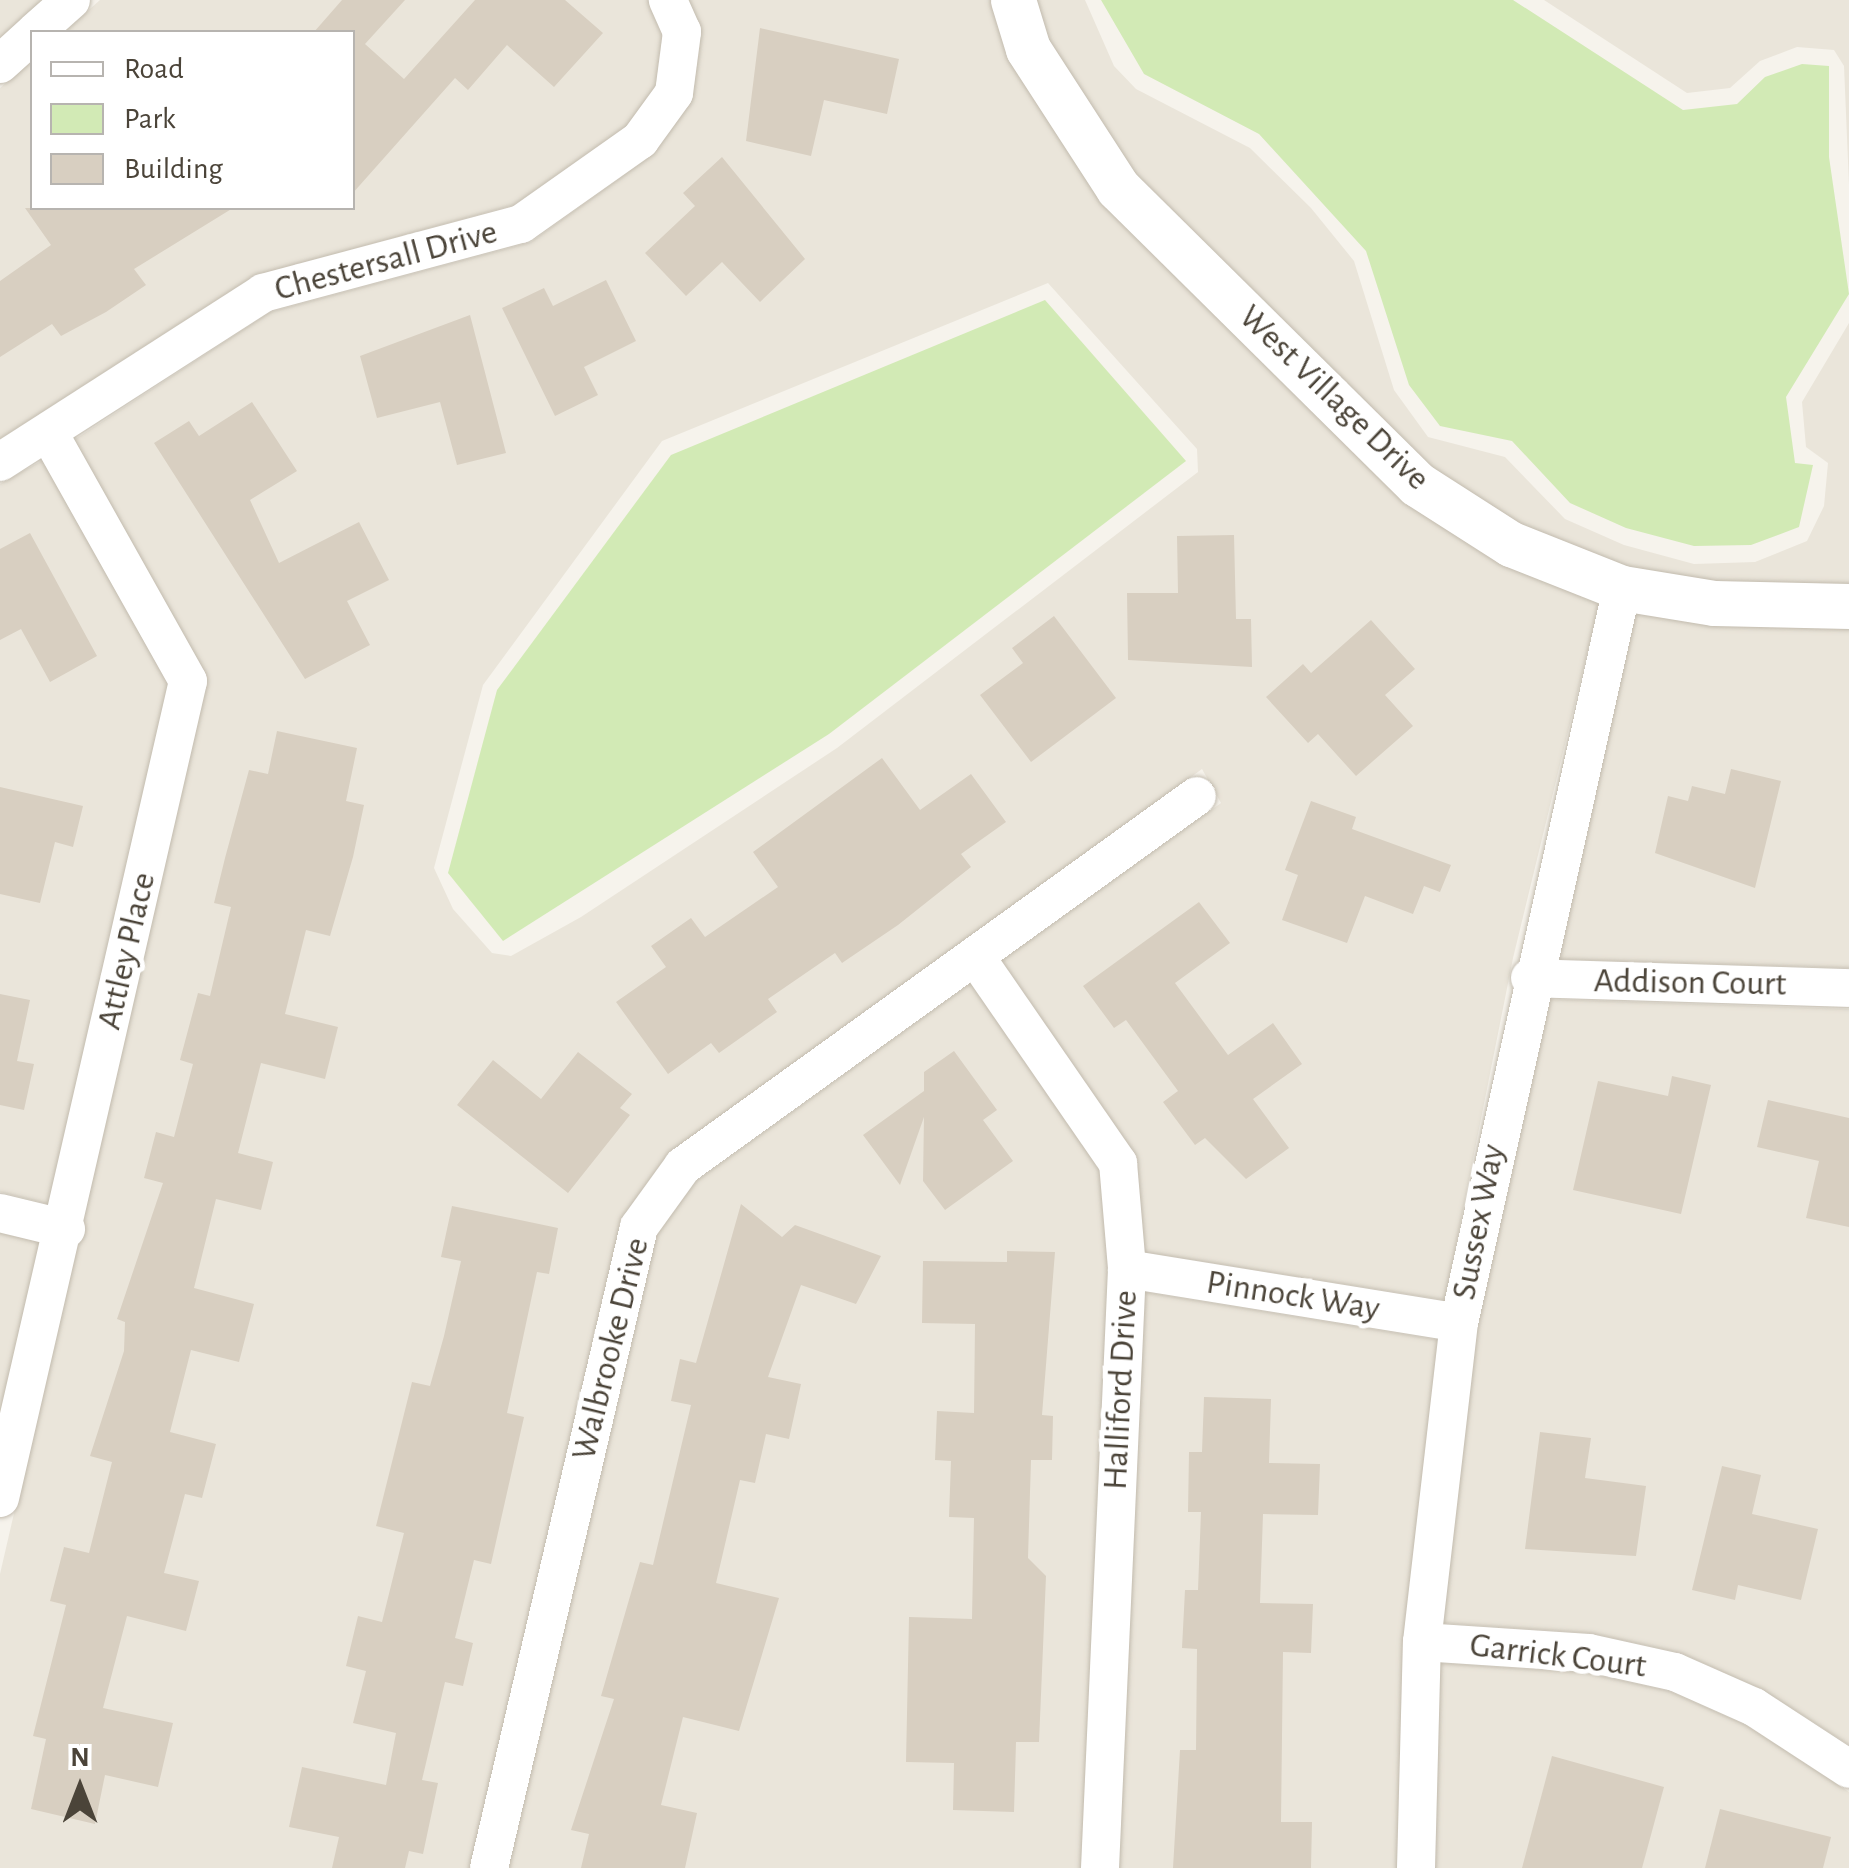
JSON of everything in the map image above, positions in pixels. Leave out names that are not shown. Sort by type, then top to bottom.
[{"type":"street","points":[[38,30],[72,0]]},
{"type":"street","name":"Chestersall Drive","points":[[0,462],[263,293],[521,224],[640,140],[674,93],[682,32],[668,0]]},
{"type":"street","name":"West Village Drive","points":[[1013,0],[1028,50],[1118,188],[1417,484],[1510,544],[1622,588],[1714,602],[1849,606]]},
{"type":"street","points":[[0,64],[30,38]]},
{"type":"street","name":"Attley Place","points":[[0,1498],[66,1228],[188,680],[50,433]]},
{"type":"street","name":"Sussex Way","points":[[1416,1868],[1422,1642],[1459,1323],[1530,978],[1622,588]]},
{"type":"street","name":"Walbrooke Drive","points":[[489,1868],[639,1227],[682,1166],[1197,796]]},
{"type":"street","name":"Halliford Drive","points":[[975,956],[1118,1162],[1127,1269],[1100,1868]]},
{"type":"street","name":"Addison Court","points":[[1530,978],[1849,988]]},
{"type":"street","points":[[0,1212],[66,1228]]},
{"type":"street","name":"Pinnock Way","points":[[1127,1269],[1459,1323]]},
{"type":"street","name":"Garrick Court","points":[[1422,1642],[1589,1652],[1674,1672],[1754,1707],[1849,1768]]},
{"type":"shaded area","points":[[0,0],[43,0],[0,38]]},
{"type":"shaded area","points":[[100,0],[648,0],[664,36],[658,84],[628,125],[514,205],[254,276],[0,439],[0,88],[30,62],[30,210],[355,210],[355,30],[66,30]]},
{"type":"shaded area","points":[[688,0],[995,0],[1011,56],[1405,499],[1600,600],[1513,958],[1445,1300],[1143,1252],[1132,1150],[1001,961],[1221,803],[1202,769],[669,1153],[625,1214],[471,1868],[0,1868],[0,1574],[205,686],[74,440],[270,312],[531,242],[649,157],[692,96]],"holes":[[[1048,283],[1197,449],[1198,472],[837,748],[581,917],[511,956],[492,953],[453,909],[434,868],[483,685],[662,441]]]},
{"type":"shaded area","points":[[1032,0],[1085,0],[1114,66],[1136,89],[1250,148],[1311,208],[1354,261],[1394,390],[1428,437],[1505,457],[1565,519],[1624,545],[1694,564],[1755,562],[1807,541],[1824,506],[1828,463],[1806,447],[1802,402],[1849,323],[1849,586],[1716,582],[1626,568],[1518,526],[1427,467],[1131,174],[1044,40]]},
{"type":"shaded area","points":[[1544,0],[1849,0],[1849,185],[1844,66],[1834,50],[1797,47],[1760,61],[1730,88],[1687,93]]},
{"type":"shaded area","points":[[43,460],[169,684],[52,1205],[0,1192],[0,484]]},
{"type":"shaded area","points":[[1635,610],[1849,626],[1849,968],[1553,959]]},
{"type":"shaded area","points":[[971,983],[1101,1170],[1109,1269],[1082,1868],[508,1868],[655,1236],[695,1182]]},
{"type":"shaded area","points":[[1544,999],[1849,1009],[1849,1745],[1763,1690],[1681,1653],[1590,1633],[1442,1623],[1476,1326]]},
{"type":"shaded area","points":[[0,1233],[43,1243],[0,1421]]},
{"type":"shaded area","points":[[1144,1292],[1439,1340],[1405,1620],[1398,1868],[1117,1868]]},
{"type":"shaded area","points":[[1439,1663],[1587,1673],[1669,1691],[1746,1725],[1849,1792],[1849,1868],[1434,1868]]},
{"type":"green space","points":[[1101,0],[1513,0],[1683,110],[1737,104],[1765,77],[1802,64],[1829,66],[1829,157],[1849,294],[1786,397],[1795,463],[1813,465],[1799,527],[1751,545],[1694,546],[1626,528],[1570,503],[1512,441],[1440,426],[1409,385],[1366,251],[1259,134],[1144,74]]},
{"type":"green space","points":[[1045,300],[1186,461],[829,734],[503,941],[448,873],[497,690],[671,455]]},
{"type":"building","points":[[342,0],[405,0],[365,44],[404,79],[475,0],[565,0],[603,33],[554,87],[507,45],[468,90],[455,78],[355,191],[355,30],[316,30]]},
{"type":"building","points":[[760,28],[899,59],[887,114],[824,100],[811,156],[746,141]]},
{"type":"building","points":[[722,157],[805,259],[760,302],[722,262],[686,296],[645,253],[695,206],[683,193]]},
{"type":"building","points":[[25,208],[230,210],[134,269],[146,285],[106,312],[61,336],[52,324],[0,357],[0,281],[51,245]]},
{"type":"building","points":[[606,280],[636,341],[584,367],[598,395],[555,416],[502,308],[544,288],[553,306]]},
{"type":"building","points":[[470,315],[506,453],[457,465],[440,402],[377,418],[360,356]]},
{"type":"building","points":[[252,402],[297,471],[250,500],[279,563],[359,522],[389,580],[347,601],[370,645],[305,679],[154,443],[189,421],[199,436]]},
{"type":"building","points":[[30,533],[97,656],[50,682],[21,629],[0,640],[0,549]]},
{"type":"building","points":[[1234,535],[1236,619],[1251,619],[1252,667],[1128,660],[1127,593],[1178,593],[1177,536]]},
{"type":"building","points":[[1054,616],[1116,698],[1031,762],[980,695],[1023,663],[1012,648]]},
{"type":"building","points":[[1371,620],[1415,669],[1385,695],[1413,726],[1356,776],[1318,734],[1308,743],[1266,697],[1303,664],[1311,673]]},
{"type":"building","points":[[277,731],[357,748],[346,801],[364,805],[353,857],[330,936],[306,930],[285,1014],[338,1027],[325,1079],[261,1063],[238,1153],[273,1162],[261,1210],[216,1199],[194,1288],[254,1304],[239,1362],[191,1350],[170,1432],[216,1444],[202,1498],[185,1494],[164,1573],[199,1581],[186,1631],[127,1616],[103,1708],[173,1723],[158,1787],[105,1775],[95,1824],[31,1809],[46,1739],[33,1736],[66,1605],[50,1601],[64,1547],[89,1553],[112,1462],[90,1456],[124,1351],[125,1322],[117,1319],[163,1183],[144,1178],[156,1132],[174,1137],[193,1064],[180,1060],[198,993],[210,996],[231,907],[214,903],[225,858],[249,770],[268,774]]},
{"type":"building","points":[[882,758],[920,810],[971,774],[1006,822],[961,854],[971,867],[898,925],[842,963],[835,953],[768,999],[777,1012],[719,1053],[711,1043],[668,1074],[616,1002],[666,967],[651,946],[691,918],[705,937],[778,887],[753,852]]},
{"type":"building","points":[[1731,769],[1781,781],[1755,888],[1655,853],[1668,796],[1688,801],[1692,786],[1725,794]]},
{"type":"building","points":[[0,787],[83,806],[73,847],[55,842],[40,903],[0,894]]},
{"type":"building","points":[[1311,801],[1356,817],[1352,829],[1451,865],[1440,892],[1424,886],[1413,914],[1365,896],[1347,943],[1282,920],[1298,875],[1285,870]]},
{"type":"building","points":[[1199,902],[1230,943],[1175,983],[1228,1055],[1273,1023],[1302,1064],[1253,1099],[1289,1148],[1246,1179],[1205,1138],[1195,1145],[1163,1102],[1178,1091],[1126,1020],[1114,1028],[1083,986]]},
{"type":"building","points":[[0,994],[30,1000],[17,1061],[34,1064],[24,1110],[0,1105]]},
{"type":"building","points":[[954,1051],[997,1110],[983,1120],[1013,1161],[945,1210],[923,1181],[924,1117],[900,1185],[863,1135],[924,1091],[924,1072]]},
{"type":"building","points":[[578,1052],[632,1094],[620,1108],[630,1115],[568,1193],[457,1105],[493,1060],[541,1099]]},
{"type":"building","points":[[1672,1076],[1711,1085],[1681,1214],[1573,1190],[1598,1081],[1668,1096]]},
{"type":"building","points":[[1768,1100],[1849,1118],[1849,1227],[1806,1218],[1819,1161],[1757,1147]]},
{"type":"building","points":[[741,1204],[782,1237],[795,1225],[881,1256],[856,1304],[801,1285],[768,1377],[801,1384],[789,1439],[766,1434],[755,1483],[740,1480],[716,1583],[779,1598],[739,1731],[683,1717],[661,1805],[697,1813],[685,1868],[581,1868],[589,1834],[571,1830],[614,1699],[601,1696],[640,1562],[653,1565],[691,1405],[671,1401],[680,1359],[696,1363]]},
{"type":"building","points":[[452,1206],[558,1228],[549,1274],[537,1272],[507,1413],[524,1417],[491,1564],[474,1560],[455,1638],[473,1643],[463,1686],[445,1682],[422,1780],[438,1783],[423,1854],[409,1851],[405,1868],[332,1868],[339,1837],[289,1827],[302,1767],[386,1785],[396,1733],[353,1723],[366,1671],[346,1666],[358,1616],[382,1622],[404,1533],[376,1526],[412,1382],[430,1386],[444,1336],[461,1261],[441,1257]]},
{"type":"building","points":[[1007,1251],[1055,1252],[1042,1415],[1053,1416],[1052,1460],[1031,1460],[1028,1558],[1046,1576],[1039,1742],[1016,1742],[1014,1812],[953,1810],[954,1763],[906,1762],[909,1617],[972,1619],[974,1518],[949,1517],[951,1461],[935,1460],[937,1411],[974,1413],[975,1324],[922,1323],[923,1261],[1007,1262]]},
{"type":"building","points":[[1204,1397],[1271,1399],[1269,1463],[1320,1464],[1318,1515],[1263,1514],[1260,1603],[1313,1604],[1311,1653],[1283,1652],[1281,1822],[1312,1822],[1311,1868],[1173,1868],[1180,1750],[1196,1750],[1197,1649],[1182,1648],[1185,1590],[1198,1590],[1201,1512],[1188,1512],[1189,1452],[1202,1452]]},
{"type":"building","points":[[1540,1432],[1591,1438],[1585,1478],[1646,1486],[1636,1556],[1525,1549]]},
{"type":"building","points":[[1722,1466],[1761,1475],[1752,1514],[1818,1529],[1801,1600],[1738,1585],[1735,1600],[1692,1590]]},
{"type":"building","points":[[1552,1756],[1664,1787],[1642,1868],[1522,1868]]},
{"type":"building","points":[[1720,1809],[1831,1837],[1823,1868],[1705,1868]]}]
